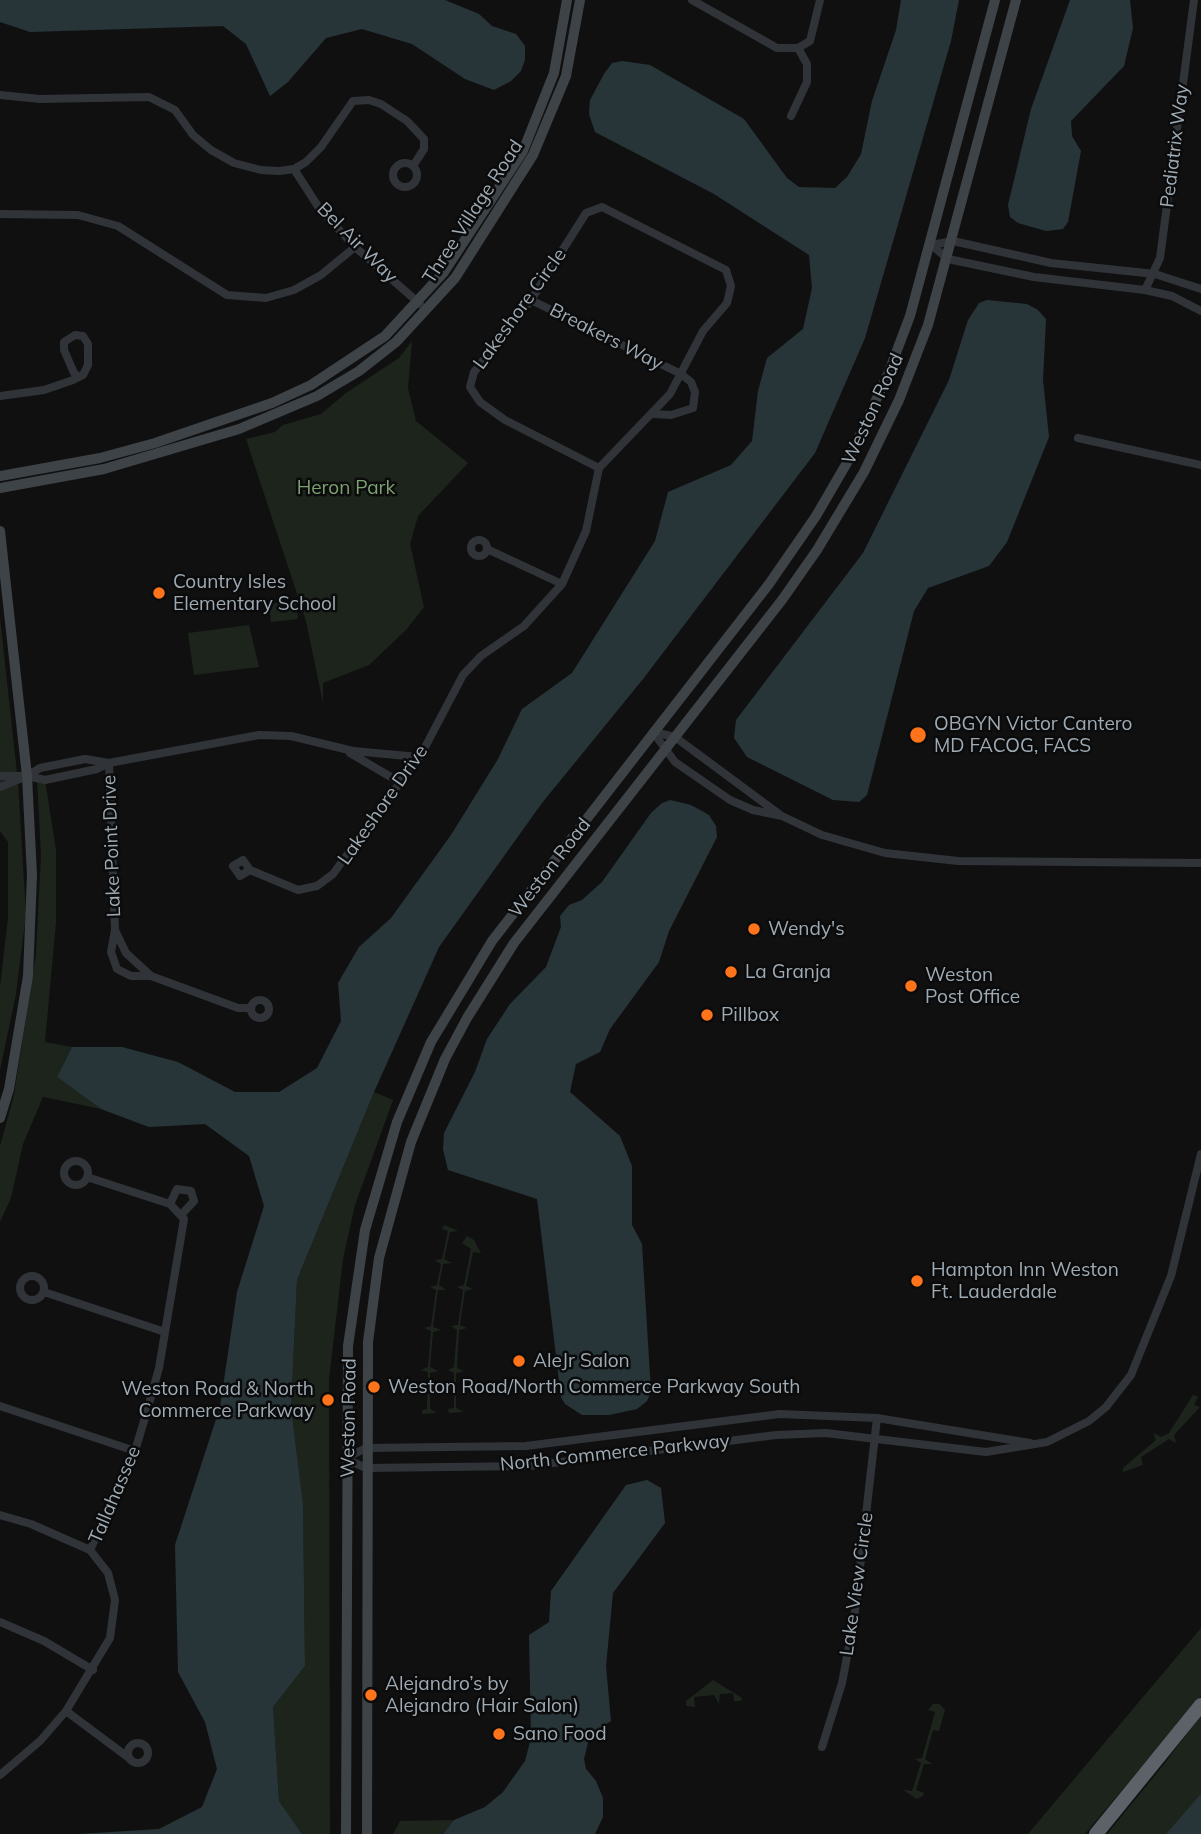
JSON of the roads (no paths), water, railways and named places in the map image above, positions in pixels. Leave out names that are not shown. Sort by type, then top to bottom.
[{"type":"highway","points":[[1096,1834],[1201,1705]]},
{"type":"main road","name":"Three Village Road","points":[[0,476],[100,458],[272,403],[312,385],[385,336],[444,272],[523,151],[554,73],[567,0]]},
{"type":"main road","name":"Three Village Road","points":[[0,488],[126,463],[225,434],[278,415],[359,371],[396,342],[428,311],[455,278],[533,155],[566,76],[580,0]]},
{"type":"main road","name":"Weston Road","points":[[346,1834],[346,1370],[359,1259],[376,1185],[413,1082],[445,1016],[492,941],[769,584],[843,470],[899,346],[931,245],[995,0]]},
{"type":"main road","name":"Weston Road","points":[[368,1834],[368,1342],[379,1258],[402,1167],[434,1084],[467,1018],[514,943],[782,600],[853,493],[911,372],[953,241],[1016,0]]},
{"type":"main road","points":[[0,531],[27,776],[32,875],[28,976],[9,1089],[0,1118]]},
{"type":"street","points":[[692,0],[777,48],[798,48],[810,41],[820,0]]},
{"type":"street","name":"Pediatrix Way","points":[[1145,290],[1155,274],[1160,258],[1194,0]]},
{"type":"street","points":[[791,116],[807,82],[807,64],[798,48]]},
{"type":"street","points":[[0,95],[40,99],[149,97],[175,110],[193,135],[211,150],[234,163],[261,170],[294,169],[321,146],[353,101],[363,99],[381,104],[411,124],[424,139],[424,149],[413,166]]},
{"type":"street","name":"Bel Air Way","points":[[294,169],[319,208],[355,247],[428,311]]},
{"type":"street","name":"Lakeshore Circle","points":[[599,468],[505,420],[480,402],[470,387],[474,372],[531,300],[586,214],[601,207],[726,270],[731,286]]},
{"type":"street","points":[[0,214],[78,215],[118,226],[227,295],[267,298],[294,290],[321,275],[355,247]]},
{"type":"street","points":[[931,245],[953,241],[1051,262],[1155,274],[1201,289]]},
{"type":"street","points":[[931,245],[947,259],[1034,277],[1145,290],[1172,296],[1201,311]]},
{"type":"street","name":"Lakeshore Drive","points":[[250,870],[298,890],[317,886],[333,874],[419,757],[463,675],[481,656],[524,626],[562,584],[586,531],[599,468],[615,447],[654,414],[681,374],[704,331],[727,303],[731,286]]},
{"type":"street","name":"Breakers Way","points":[[531,300],[681,374]]},
{"type":"street","points":[[0,396],[44,390],[79,377],[88,365],[89,349],[83,336],[75,335],[64,342],[64,350],[74,373],[79,377]]},
{"type":"street","points":[[654,414],[671,415],[693,408],[695,392],[681,374]]},
{"type":"street","points":[[1078,438],[1201,465]]},
{"type":"street","points":[[487,549],[562,584]]},
{"type":"street","points":[[653,732],[675,737],[782,816]]},
{"type":"street","points":[[653,732],[675,762],[730,800],[753,810],[782,816],[857,846],[928,860],[1201,863]]},
{"type":"street","points":[[0,787],[40,768],[85,759],[109,763],[259,735],[291,736],[341,748],[419,757]]},
{"type":"street","points":[[341,748],[401,783]]},
{"type":"street","name":"Lake Point Drive","points":[[109,763],[115,930],[111,952],[117,969],[131,976],[151,975]]},
{"type":"street","points":[[0,776],[27,776]]},
{"type":"street","name":"Lake Point Drive","points":[[115,930],[132,961],[151,975],[238,1008],[251,1008]]},
{"type":"street","name":"North Commerce Parkway","points":[[346,1458],[366,1468],[528,1466],[776,1435],[826,1433],[986,1452],[1047,1442],[1089,1422],[1106,1407],[1131,1375],[1171,1276],[1201,1154]]},
{"type":"street","points":[[87,1177],[170,1204],[182,1214]]},
{"type":"street","name":"Tallahassee","points":[[0,1775],[40,1741],[66,1711],[110,1638],[115,1600],[108,1573],[90,1550],[135,1451],[165,1332],[175,1257],[183,1225],[182,1214],[194,1201],[191,1191],[177,1189],[170,1204]]},
{"type":"street","points":[[44,1292],[165,1332]]},
{"type":"street","points":[[0,1406],[135,1451]]},
{"type":"street","name":"North Commerce Parkway","points":[[346,1458],[366,1448],[526,1446],[780,1415],[877,1418],[1004,1441],[1047,1442]]},
{"type":"street","name":"Lake View Circle","points":[[822,1747],[842,1683],[854,1620],[877,1418]]},
{"type":"street","points":[[0,1515],[31,1524],[90,1550]]},
{"type":"street","points":[[0,1622],[44,1641],[93,1670]]},
{"type":"street","points":[[66,1711],[129,1758]]},
{"type":"place","name":"Country Isles Elementary School","points":[[159,593]]},
{"type":"place","name":"OBGYN Victor Cantero MD FACOG, FACS","points":[[918,735]]},
{"type":"place","name":"Wendy's","points":[[754,929]]},
{"type":"place","name":"La Granja","points":[[731,972]]},
{"type":"place","name":"Weston Post Office","points":[[911,986]]},
{"type":"place","name":"Pillbox","points":[[707,1015]]},
{"type":"place","name":"Hampton Inn Weston Ft. Lauderdale","points":[[917,1281]]},
{"type":"place","name":"AleJr Salon","points":[[519,1361]]},
{"type":"place","name":"Weston Road/North Commerce Parkway South","points":[[374,1387]]},
{"type":"place","name":"Weston Road & North Commerce Parkway","points":[[328,1400]]},
{"type":"place","name":"Alejandro’s by Alejandro (Hair Salon)","points":[[371,1695]]},
{"type":"place","name":"Sano Food","points":[[499,1734]]},
{"type":"park label","name":"Heron Park","points":[[346,488]]}]
